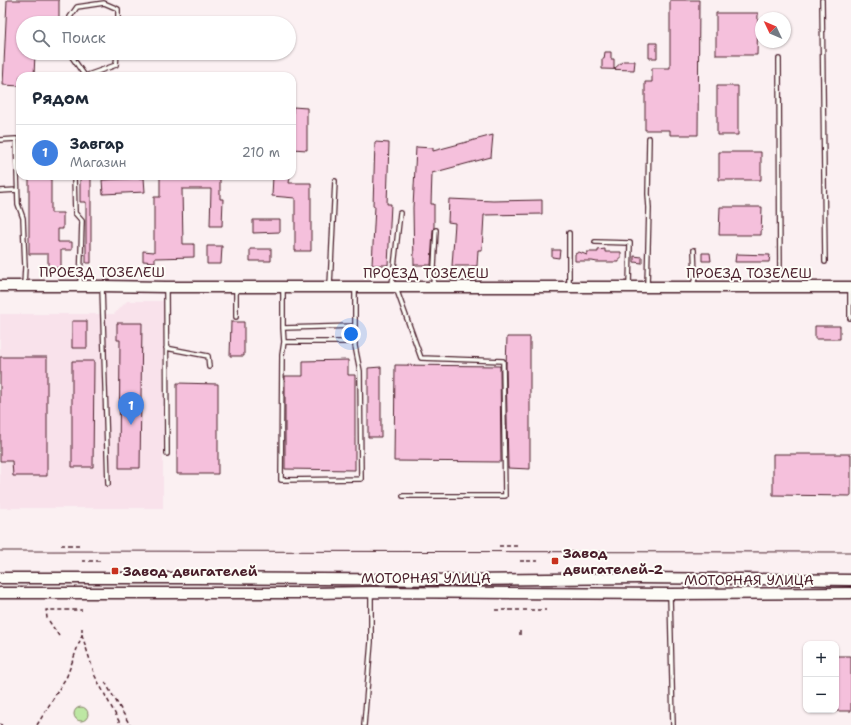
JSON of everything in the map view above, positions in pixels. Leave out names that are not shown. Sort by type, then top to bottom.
[{"type":"main road","name":"ПРОЕЗД ТОЗЕЛЕШ","points":[[0,286],[850,287]]},
{"type":"main road","name":"МОТОРНАЯ УЛИЦА","points":[[0,578],[455,580],[639,578],[851,580]]},
{"type":"main road","points":[[313,593],[314,579]]},
{"type":"main road","points":[[760,579],[764,583],[765,589],[760,594]]},
{"type":"main road","points":[[782,579],[777,587],[782,594]]},
{"type":"main road","name":"МОТОРНАЯ УЛИЦА","points":[[0,592],[670,594],[851,593]]},
{"type":"lane","points":[[822,0],[825,262]]},
{"type":"lane","points":[[71,16],[77,7],[104,3],[118,9],[118,16]]},
{"type":"lane","points":[[779,59],[780,287]]},
{"type":"lane","points":[[74,60],[82,72]]},
{"type":"lane","points":[[95,72],[116,64],[116,60]]},
{"type":"lane","points":[[647,287],[649,138]]},
{"type":"lane","points":[[0,140],[16,140]]},
{"type":"lane","points":[[17,180],[18,204],[22,218],[24,286]]},
{"type":"lane","points":[[74,180],[75,213],[82,221],[80,286]]},
{"type":"lane","points":[[330,287],[335,181]]},
{"type":"lane","points":[[0,190],[17,190]]},
{"type":"lane","points":[[400,213],[393,287],[421,358],[503,361],[504,496],[403,496]]},
{"type":"lane","points":[[433,287],[436,230]]},
{"type":"lane","points":[[569,233],[569,287]]},
{"type":"lane","points":[[595,242],[630,243],[629,287]]},
{"type":"lane","points":[[692,287],[695,278],[694,250]]},
{"type":"lane","points":[[102,286],[108,484]]},
{"type":"lane","points":[[166,287],[167,454]]},
{"type":"lane","points":[[236,287],[236,317]]},
{"type":"lane","points":[[283,287],[284,342],[282,355],[281,480],[361,479],[360,371],[355,342],[355,287]]},
{"type":"lane","points":[[850,287],[850,318]]},
{"type":"lane","points":[[283,328],[355,326]]},
{"type":"lane","points":[[284,342],[355,342]]},
{"type":"lane","points":[[166,348],[208,356],[209,367]]},
{"type":"lane","points":[[364,725],[371,642],[371,592]]},
{"type":"lane","points":[[670,594],[669,669],[673,725]]},
{"type":"path","points":[[61,545],[82,545]]},
{"type":"path","points":[[499,546],[520,546]]},
{"type":"path","points":[[82,561],[100,560]]},
{"type":"path","points":[[520,561],[538,561]]},
{"type":"path","points":[[59,636],[47,618],[46,610],[82,610]]},
{"type":"path","points":[[495,610],[546,610]]},
{"type":"path","points":[[82,628],[82,636],[95,676],[121,725]]},
{"type":"path","points":[[520,628],[520,635]]},
{"type":"path","points":[[37,725],[67,676],[82,636]]},
{"type":"path","points":[[105,682],[130,725]]},
{"type":"shaded area","points":[[127,301],[163,301],[163,508],[0,508],[0,314],[114,314]]},
{"type":"green space","points":[[78,707],[84,707],[88,711],[88,717],[84,721],[78,721],[74,717],[74,711]]},
{"type":"building","points":[[7,0],[59,0],[59,16],[16,16],[16,60],[35,60],[34,72],[16,72],[16,86],[3,85]]},
{"type":"building","points":[[670,0],[699,0],[698,135],[670,135],[670,130],[645,130],[645,82],[652,82],[652,68],[670,68]]},
{"type":"building","points":[[716,13],[755,13],[755,48],[757,48],[757,55],[716,55]]},
{"type":"building","points":[[649,43],[657,43],[657,58],[649,58]]},
{"type":"building","points":[[605,52],[611,52],[611,59],[614,59],[614,69],[623,61],[635,61],[634,70],[602,69],[602,59],[604,59]]},
{"type":"building","points":[[717,86],[738,86],[738,135],[717,135]]},
{"type":"building","points":[[296,107],[307,108],[307,150],[296,149]]},
{"type":"building","points":[[493,135],[491,157],[432,173],[431,204],[434,204],[434,227],[431,265],[414,265],[413,208],[416,147],[433,148],[433,151]]},
{"type":"building","points":[[375,142],[389,143],[387,204],[391,204],[388,265],[372,265],[375,206],[373,206]]},
{"type":"building","points":[[719,152],[761,152],[761,180],[719,180]]},
{"type":"building","points":[[29,180],[51,180],[51,213],[63,213],[63,229],[58,229],[58,242],[72,242],[72,250],[61,250],[61,268],[48,268],[48,254],[29,254]]},
{"type":"building","points":[[80,180],[91,180],[91,263],[86,263],[86,202],[80,202]]},
{"type":"building","points":[[102,180],[144,180],[145,192],[103,194]]},
{"type":"building","points":[[160,180],[220,180],[220,199],[223,199],[222,226],[210,226],[211,189],[182,189],[183,244],[194,244],[194,257],[155,258],[155,262],[143,261],[143,251],[154,252],[154,197],[160,197]]},
{"type":"building","points":[[273,180],[289,180],[289,183],[311,183],[311,251],[295,251],[295,198],[272,196]]},
{"type":"building","points":[[449,199],[493,201],[542,200],[542,214],[484,215],[482,250],[478,250],[477,266],[452,266],[455,223],[448,222]]},
{"type":"building","points":[[720,207],[762,207],[761,235],[719,235]]},
{"type":"building","points":[[253,220],[280,220],[280,232],[253,233]]},
{"type":"building","points":[[207,246],[222,246],[221,264],[207,264]]},
{"type":"building","points":[[250,249],[271,249],[271,261],[250,261]]},
{"type":"building","points":[[605,249],[605,252],[621,252],[621,259],[619,259],[619,262],[575,261],[575,254],[579,252],[587,255],[587,252],[598,252],[598,250]]},
{"type":"building","points":[[552,250],[560,250],[559,258],[552,257]]},
{"type":"building","points":[[702,253],[710,253],[711,261],[702,261]]},
{"type":"building","points":[[736,254],[770,255],[769,262],[735,262]]},
{"type":"building","points":[[634,256],[642,257],[642,263],[634,262]]},
{"type":"building","points":[[72,321],[87,321],[87,348],[72,348]]},
{"type":"building","points":[[231,322],[244,322],[244,356],[230,356]]},
{"type":"building","points":[[117,323],[142,323],[140,468],[119,468],[120,340],[117,340]]},
{"type":"building","points":[[815,326],[840,326],[840,339],[815,339]]},
{"type":"building","points":[[507,337],[530,337],[530,469],[508,468],[506,366]]},
{"type":"building","points":[[0,357],[47,357],[47,476],[13,476],[12,461],[0,461]]},
{"type":"building","points":[[348,360],[348,375],[355,375],[355,470],[285,469],[285,376],[303,376],[303,361]]},
{"type":"building","points":[[72,361],[94,361],[93,467],[72,467]]},
{"type":"building","points":[[395,365],[500,366],[501,462],[394,461]]},
{"type":"building","points":[[381,367],[381,437],[368,437],[368,368]]},
{"type":"building","points":[[177,383],[218,384],[218,474],[177,474]]},
{"type":"building","points":[[773,454],[851,454],[851,496],[773,495]]},
{"type":"building","points":[[839,656],[851,656],[851,711],[839,711]]},
{"type":"tram line","points":[[0,551],[851,552]]},
{"type":"place","name":"Завгар","points":[[131,425]]},
{"type":"place","name":"Завод двигателей-2","points":[[555,561]]},
{"type":"place","name":"Завод двигателей","points":[[115,571]]}]
